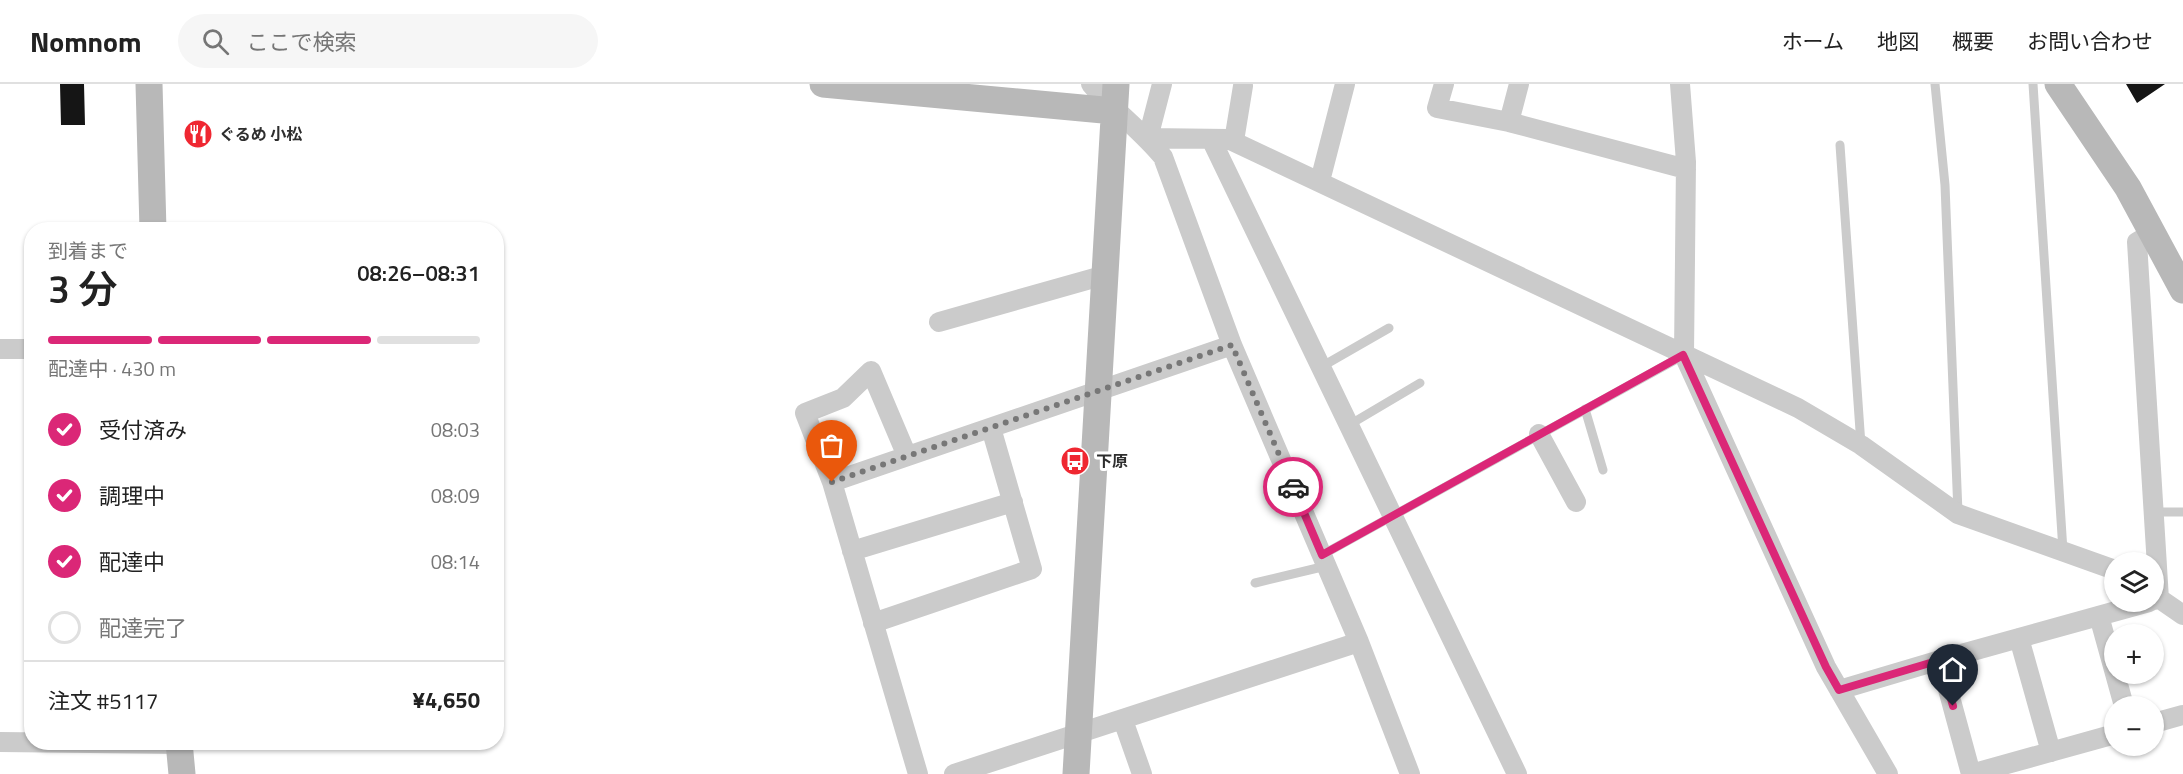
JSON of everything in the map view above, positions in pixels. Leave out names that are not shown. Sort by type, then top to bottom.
[{"type":"street","points":[[153,222],[149,84],[155,84]]},
{"type":"street","points":[[823,84],[1114,111]]},
{"type":"street","points":[[1091,84],[1114,111],[1148,138],[1163,157],[1232,345],[1359,642],[1410,774]]},
{"type":"street","points":[[1076,774],[1116,84]]},
{"type":"street","points":[[1148,138],[1162,84]]},
{"type":"street","points":[[1320,181],[1345,84]]},
{"type":"street","points":[[1444,84],[1437,108],[1509,122],[1686,169]]},
{"type":"street","points":[[1509,122],[1519,84]]},
{"type":"street","points":[[1680,84],[1686,169],[1683,355],[1826,667],[1888,774]]},
{"type":"street","points":[[2058,84],[2128,188],[2183,290]]},
{"type":"street","points":[[1234,141],[1243,86]]},
{"type":"street","points":[[1148,138],[1234,141],[1798,408],[1861,445],[1958,514],[2104,566]]},
{"type":"street","points":[[1211,139],[1517,774]]},
{"type":"street","points":[[2152,233],[2137,242],[2154,512],[2154,552]]},
{"type":"street","points":[[939,322],[1105,275]]},
{"type":"street","points":[[832,482],[1232,345]]},
{"type":"street","points":[[0,349],[24,349]]},
{"type":"street","points":[[907,456],[871,371],[843,398],[805,413],[832,482],[918,774]]},
{"type":"street","points":[[873,624],[1032,569],[991,428]]},
{"type":"street","points":[[1539,434],[1576,502]]},
{"type":"street","points":[[852,551],[1013,502]]},
{"type":"street","points":[[2164,605],[2183,615]]},
{"type":"street","points":[[1839,690],[2112,612]]},
{"type":"street","points":[[2099,616],[2121,696]]},
{"type":"street","points":[[2019,638],[2051,752]]},
{"type":"street","points":[[954,774],[1359,642]]},
{"type":"street","points":[[1940,660],[1971,774],[2104,737]]},
{"type":"street","points":[[2164,721],[2183,716]]},
{"type":"street","points":[[1124,720],[1142,774]]},
{"type":"street","points":[[0,742],[24,742]]},
{"type":"street","points":[[180,750],[182,774]]},
{"type":"lane","points":[[1935,84],[1945,185],[1958,514]]},
{"type":"lane","points":[[2033,84],[2063,551]]},
{"type":"lane","points":[[1840,145],[1861,445]]},
{"type":"lane","points":[[1321,367],[1389,328]]},
{"type":"lane","points":[[1255,583],[1324,560],[1393,515],[1683,355]]},
{"type":"lane","points":[[1349,425],[1420,383]]},
{"type":"lane","points":[[1585,409],[1603,470]]},
{"type":"lane","points":[[2154,512],[2183,512]]},
{"type":"building","points":[[60,84],[84,84],[85,125],[61,125]]},
{"type":"building","points":[[2126,84],[2165,84],[2137,103]]},
{"type":"way so far","points":[[832,482],[1232,345],[1293,487]]},
{"type":"place","name":"ぐるめ 小松","points":[[198,134]]},
{"type":"place","name":"下原","points":[[1075,461]]},
{"type":"route","points":[[1293,487],[1322,555],[1683,355],[1826,667],[1839,690],[1940,660],[1953,706]]}]
